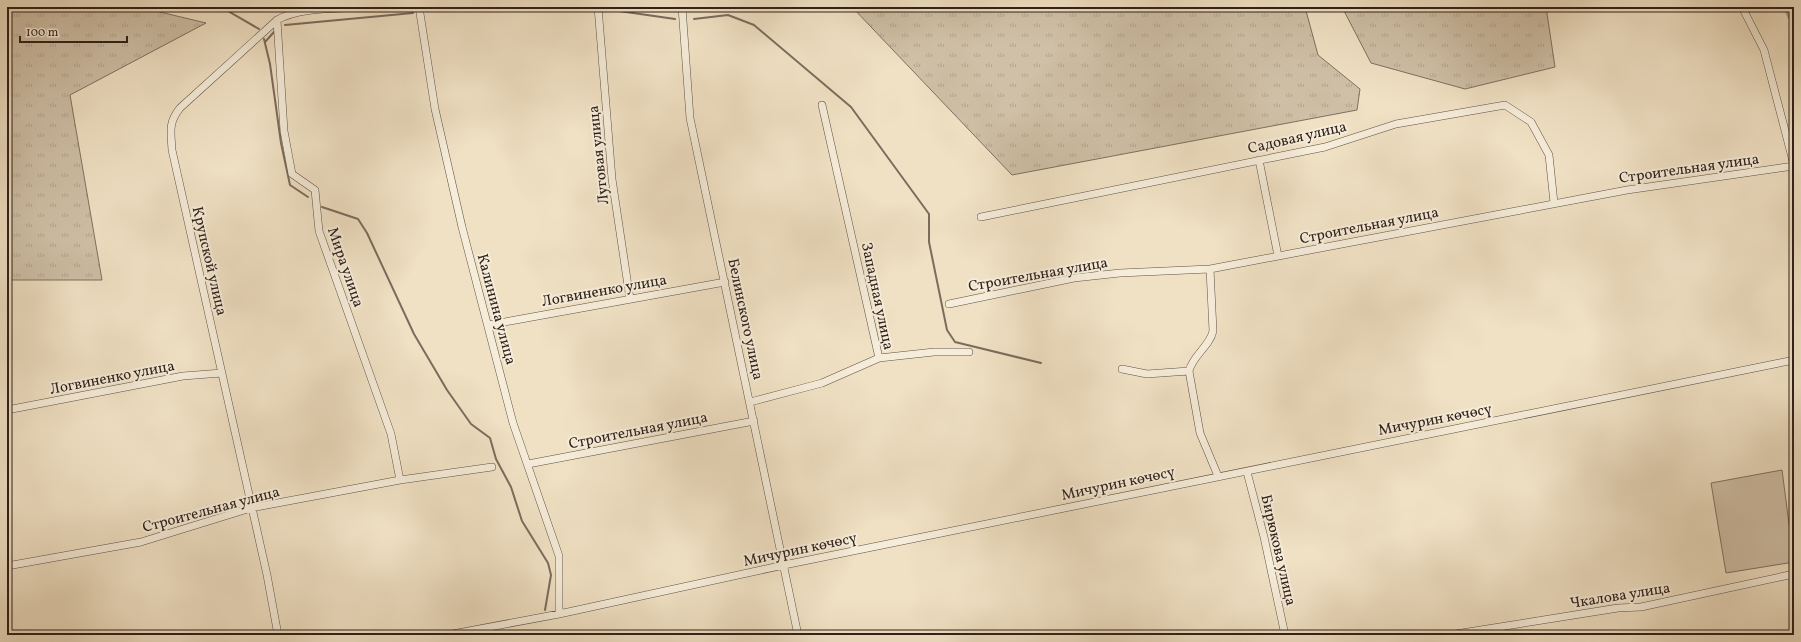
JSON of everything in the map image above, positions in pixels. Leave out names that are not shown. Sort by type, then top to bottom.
[{"type":"street","name":"Крупской улица","points":[[278,635],[268,575],[251,508],[172,150],[170,129],[172,118],[180,108],[277,20],[286,15],[300,12],[362,7]]},
{"type":"street","name":"Калинина улица","points":[[419,7],[435,109],[462,227],[513,423],[559,556],[559,614]]},
{"type":"street","name":"Луговая улица","points":[[598,7],[612,179],[630,299]]},
{"type":"street","name":"Белинского улица","points":[[682,7],[690,118],[798,635]]},
{"type":"street","points":[[1742,7],[1764,50],[1794,165]]},
{"type":"street","name":"Мира улица","points":[[277,20],[284,131],[292,174],[315,190],[319,231],[391,434],[400,480]]},
{"type":"street","name":"Садовая улица","points":[[981,217],[1325,147],[1396,124],[1505,105],[1531,122],[1549,155],[1554,203]]},
{"type":"street","name":"Западная улица","points":[[750,402],[822,383],[879,358],[822,106]]},
{"type":"street","points":[[1259,160],[1278,256]]},
{"type":"street","name":"Строительная улица","points":[[949,304],[1074,278],[1120,273],[1210,269],[1626,190],[1794,165]]},
{"type":"street","points":[[1210,269],[1212,336],[1191,362],[1189,371],[1200,433],[1218,476]]},
{"type":"street","name":"Логвиненко улица","points":[[488,325],[725,282]]},
{"type":"street","points":[[879,358],[934,352],[969,352]]},
{"type":"street","name":"Мичурин көчөсү","points":[[447,635],[559,614],[784,565],[1794,360]]},
{"type":"street","points":[[1122,369],[1147,374],[1189,371]]},
{"type":"street","name":"Логвиненко улица","points":[[7,410],[183,376],[222,373]]},
{"type":"street","name":"Строительная улица","points":[[528,464],[754,420]]},
{"type":"street","name":"Строительная улица","points":[[7,566],[140,542],[251,508],[400,480],[492,467]]},
{"type":"street","name":"Бирюкова улица","points":[[1247,472],[1264,537],[1285,635]]},
{"type":"street","name":"Чкалова улица","points":[[1449,635],[1618,608],[1641,607],[1794,574]]},
{"type":"green space","points":[[7,7],[139,7],[206,23],[70,95],[102,280],[7,280]]},
{"type":"green space","points":[[852,7],[1305,7],[1318,55],[1360,89],[1357,110],[1012,175]]},
{"type":"green space","points":[[1342,7],[1546,7],[1555,67],[1465,89],[1371,63]]},
{"type":"green space","points":[[1782,470],[1794,562],[1726,573],[1711,483]]},
{"type":"waterway","points":[[221,7],[259,29]]},
{"type":"waterway","points":[[427,11],[484,7]]},
{"type":"waterway","points":[[545,7],[591,10]]},
{"type":"waterway","points":[[1790,7],[1794,16]]},
{"type":"waterway","points":[[605,9],[675,19]]},
{"type":"waterway","points":[[285,25],[413,13]]},
{"type":"waterway","points":[[694,19],[728,15],[754,25],[851,107],[929,214],[929,242],[947,330],[955,342],[1041,363]]},
{"type":"waterway","points":[[265,42],[274,32]]},
{"type":"waterway","points":[[264,39],[270,64],[281,143],[290,185],[308,197]]},
{"type":"waterway","points":[[322,207],[358,219],[367,233],[414,334],[447,390],[471,424],[490,438],[496,459],[511,487],[522,521],[548,563],[551,575],[545,610]]}]
